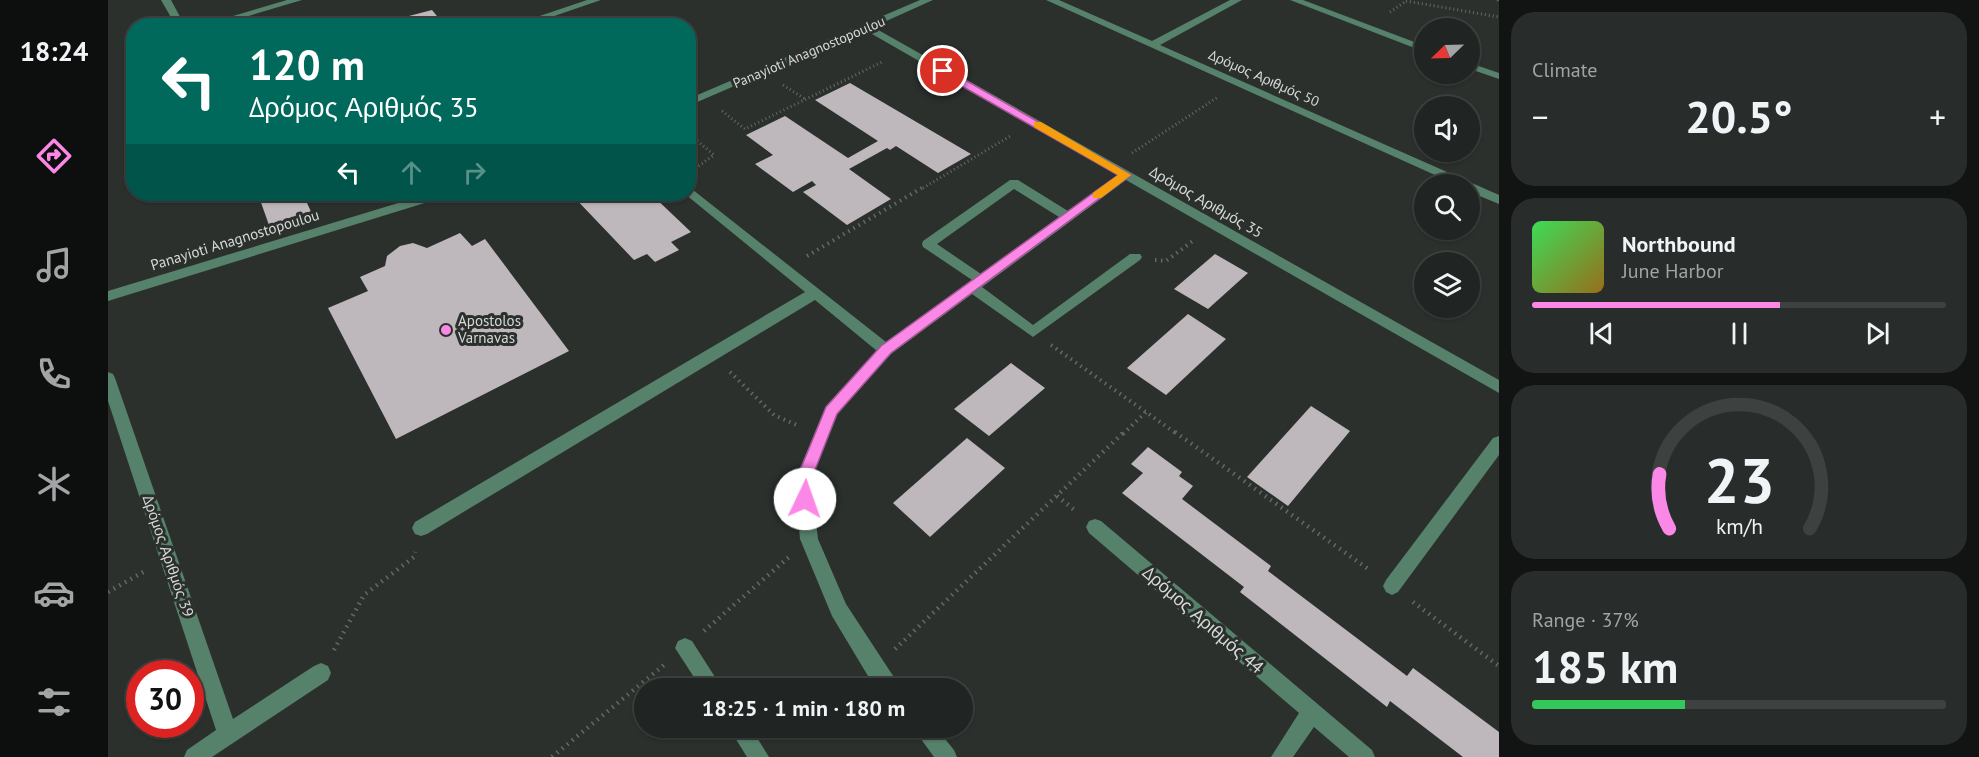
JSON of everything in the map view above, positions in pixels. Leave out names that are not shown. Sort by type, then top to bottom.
[{"type":"street","points":[[166,0],[176,18]]},
{"type":"street","points":[[232,18],[297,0]]},
{"type":"street","points":[[541,18],[596,0]]},
{"type":"street","name":"Panayioti Anagnostopoulou","points":[[696,100],[928,0]]},
{"type":"street","name":"Δρόμος Αριθμός 50","points":[[1051,0],[1442,174]]},
{"type":"street","points":[[1154,45],[1237,0]]},
{"type":"street","points":[[1295,0],[1414,45]]},
{"type":"street","name":"Δρόμος Αριθμός 35","points":[[866,27],[1499,387]]},
{"type":"street","points":[[1480,69],[1499,76]]},
{"type":"street","points":[[883,678],[839,610],[810,539],[803,480],[831,411],[886,350],[1126,175]]},
{"type":"street","points":[[1068,217],[1014,183],[928,244],[1033,332],[1135,257]]},
{"type":"street","points":[[1480,191],[1499,200]]},
{"type":"street","points":[[696,196],[886,350]]},
{"type":"street","name":"Panayioti Anagnostopoulou","points":[[108,296],[417,201]]},
{"type":"street","points":[[421,528],[815,292]]},
{"type":"street","name":"Δρόμος Αριθμός 39","points":[[108,378],[228,734]]},
{"type":"street","points":[[1392,586],[1499,443]]},
{"type":"street","name":"Δρόμος Αριθμός 44","points":[[1095,526],[1365,757]]},
{"type":"street","points":[[685,648],[705,678]]},
{"type":"street","points":[[194,757],[321,673]]},
{"type":"street","points":[[1281,757],[1311,713]]},
{"type":"street","points":[[746,738],[759,757]]},
{"type":"street","points":[[931,738],[947,757]]},
{"type":"path","points":[[1406,1],[1499,17]]},
{"type":"path","points":[[703,97],[745,129],[906,50]]},
{"type":"path","points":[[1111,166],[1239,83]]},
{"type":"path","points":[[786,269],[1033,122]]},
{"type":"path","points":[[696,140],[714,155],[696,168]]},
{"type":"path","points":[[1135,257],[1166,261],[1214,225]]},
{"type":"path","points":[[1033,332],[1392,586],[1499,666]]},
{"type":"path","points":[[711,355],[774,416],[821,435]]},
{"type":"path","points":[[875,669],[1146,412]]},
{"type":"path","points":[[321,673],[364,595],[414,557],[421,528]]},
{"type":"path","points":[[108,592],[169,557]]},
{"type":"building","points":[[432,10],[438,18],[410,18],[409,16]]},
{"type":"building","points":[[850,83],[971,154],[938,173],[896,146],[890,150],[887,148],[849,169],[891,199],[847,225],[803,192],[816,185],[812,181],[793,192],[755,164],[773,155],[746,135],[785,116],[848,158],[878,141],[815,100]]},
{"type":"building","points":[[260,201],[306,201],[312,214],[270,228]]},
{"type":"building","points":[[578,201],[658,201],[691,232],[671,242],[679,250],[655,262],[647,254],[634,260]]},
{"type":"building","name":"Apostolos Varnavas","points":[[460,233],[472,246],[485,239],[569,351],[396,439],[328,308],[368,291],[360,277],[385,266],[387,256],[400,246],[413,243],[427,248]]},
{"type":"building","points":[[1215,254],[1248,273],[1208,309],[1174,289]]},
{"type":"building","points":[[1188,314],[1226,339],[1166,395],[1127,368]]},
{"type":"building","points":[[1011,363],[1045,388],[989,436],[954,409]]},
{"type":"building","points":[[1311,406],[1350,431],[1288,506],[1247,477]]},
{"type":"building","points":[[967,438],[1005,468],[930,537],[893,503]]},
{"type":"building","points":[[1148,447],[1182,472],[1179,476],[1193,486],[1182,499],[1271,566],[1268,571],[1407,676],[1413,668],[1499,732],[1499,757],[1463,757],[1390,701],[1387,707],[1240,592],[1244,587],[1122,493],[1143,473],[1131,464]]},
{"type":"slow traffic","points":[[1038,125],[1126,175],[1097,196]]},
{"type":"place","name":"Apostolos Varnavas","points":[[446,330]]},
{"type":"route","points":[[805,499],[803,480],[831,411],[886,350],[1126,175],[943,71]]}]
